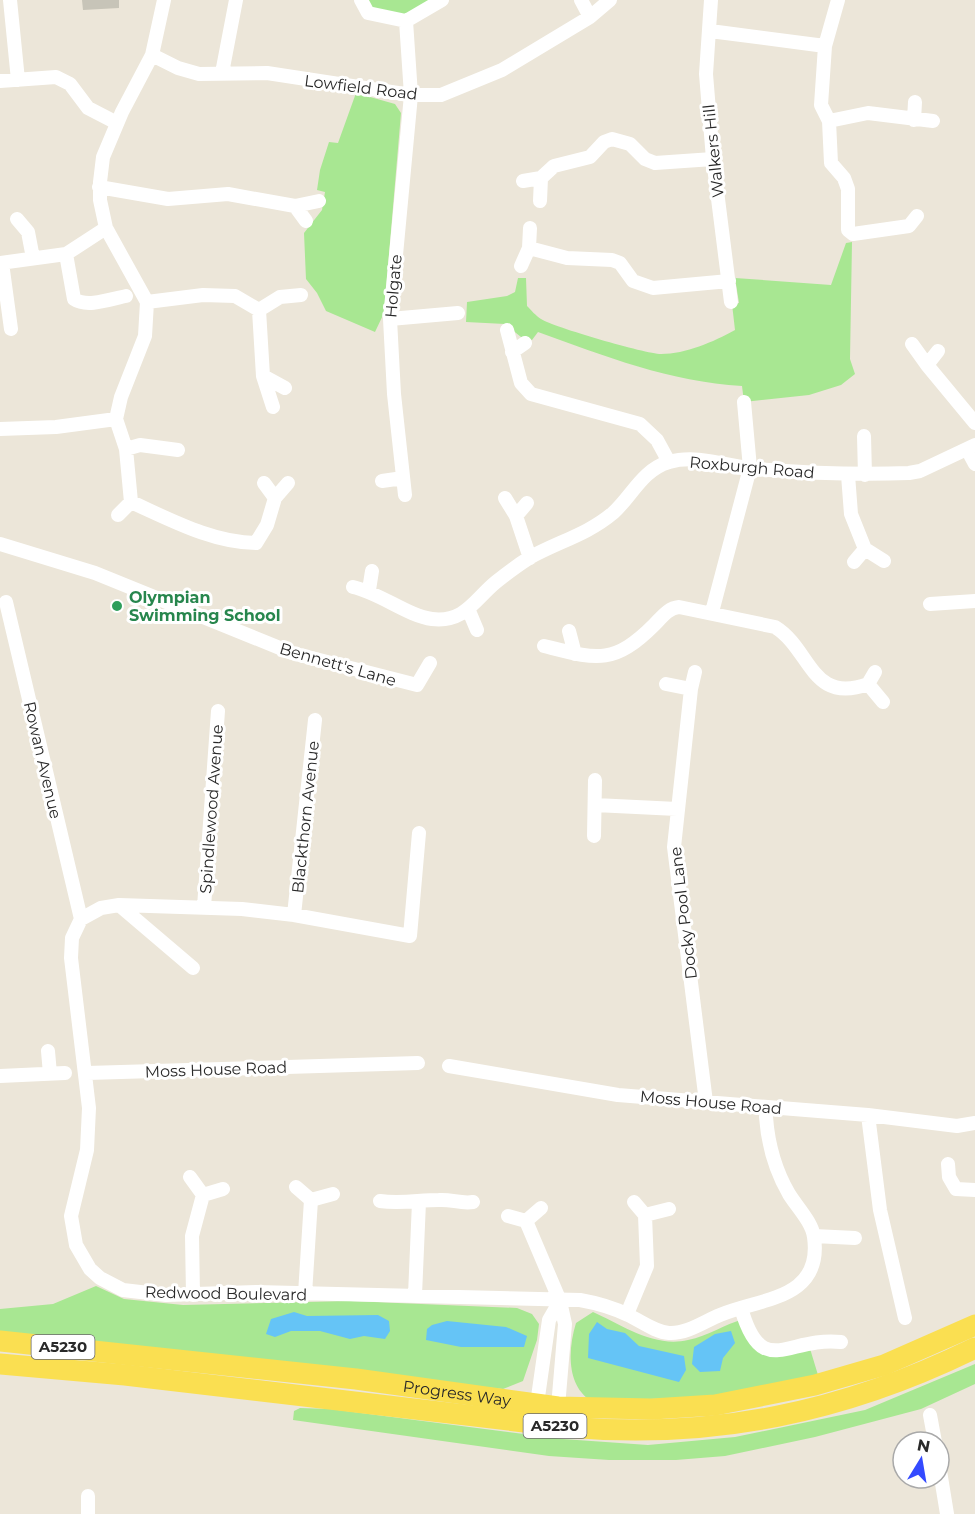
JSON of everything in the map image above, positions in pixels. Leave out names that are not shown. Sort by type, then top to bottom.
[{"type":"main road","name":"Progress Way","points":[[0,1364],[541,1407],[652,1409],[715,1405],[804,1388],[884,1365],[975,1325]]},
{"type":"main road","name":"Progress Way","points":[[0,1341],[356,1379],[541,1407]]},
{"type":"main road","points":[[541,1407],[568,1419],[654,1423],[672,1430],[702,1429],[807,1412],[936,1367],[975,1348]]},
{"type":"main road","points":[[0,1380],[57,1378],[83,1370]]},
{"type":"street","points":[[10,0],[6,15],[18,80]]},
{"type":"street","points":[[131,502],[126,449],[116,419],[145,336],[147,302],[106,228],[99,187],[102,157],[152,55],[164,0]]},
{"type":"street","points":[[222,73],[236,0]]},
{"type":"street","points":[[361,0],[368,13],[406,21],[442,0]]},
{"type":"street","points":[[580,0],[590,17]]},
{"type":"street","name":"Lowfield Road","points":[[152,55],[178,68],[199,74],[267,73],[411,95],[441,95],[486,78],[590,17],[610,0]]},
{"type":"street","name":"Walkers Hill","points":[[711,0],[706,74],[713,159],[731,302]]},
{"type":"street","points":[[838,0],[825,46],[820,93],[821,105],[829,121],[831,163],[844,178],[848,189],[847,226],[849,232],[913,221],[912,240]]},
{"type":"street","name":"Holgate","points":[[405,495],[394,394],[390,319],[411,95],[406,21]]},
{"type":"street","points":[[710,31],[825,46]]},
{"type":"street","points":[[0,81],[56,77],[70,84],[88,108],[117,123]]},
{"type":"street","points":[[914,120],[915,102]]},
{"type":"street","points":[[829,121],[868,113],[933,121]]},
{"type":"street","points":[[524,181],[541,178],[554,166],[590,157],[604,142],[612,139],[630,144],[645,159],[655,163],[713,159]]},
{"type":"street","points":[[540,201],[541,178]]},
{"type":"street","points":[[99,187],[168,200],[228,194],[295,206],[320,201]]},
{"type":"street","points":[[295,206],[306,221]]},
{"type":"street","points":[[17,219],[28,232],[33,258]]},
{"type":"street","points":[[11,328],[4,309],[1,263],[66,254],[106,228]]},
{"type":"street","points":[[521,266],[529,248],[530,228]]},
{"type":"street","points":[[529,248],[567,258],[612,260],[620,263],[633,281],[653,288],[729,281]]},
{"type":"street","points":[[66,254],[74,299],[80,303],[90,303],[126,296]]},
{"type":"street","points":[[259,310],[280,297],[300,295]]},
{"type":"street","points":[[147,302],[236,296],[259,310]]},
{"type":"street","points":[[259,310],[263,376],[273,407]]},
{"type":"street","points":[[390,319],[458,313]]},
{"type":"street","points":[[507,330],[520,383],[531,394],[640,424],[657,440],[669,462]]},
{"type":"street","points":[[512,352],[525,343]]},
{"type":"street","points":[[912,344],[975,423]]},
{"type":"street","points":[[927,365],[938,351]]},
{"type":"street","points":[[263,376],[285,388]]},
{"type":"street","points":[[712,612],[750,468],[744,402]]},
{"type":"street","points":[[0,429],[116,419]]},
{"type":"street","points":[[864,436],[865,475]]},
{"type":"street","points":[[126,449],[149,445],[178,450]]},
{"type":"street","points":[[971,447],[975,464]]},
{"type":"street","name":"Roxburgh Road","points":[[469,611],[495,583],[530,558],[590,530],[614,512],[645,475],[669,462],[694,460],[750,468],[865,475],[920,471],[971,447]]},
{"type":"street","points":[[848,475],[851,514],[865,549],[884,561]]},
{"type":"street","points":[[382,481],[403,478]]},
{"type":"street","points":[[264,483],[275,498]]},
{"type":"street","points":[[131,502],[201,532],[244,543],[256,543],[267,525],[275,498],[288,483]]},
{"type":"street","points":[[505,498],[516,516],[530,558]]},
{"type":"street","points":[[117,515],[131,502]]},
{"type":"street","points":[[516,516],[527,503]]},
{"type":"street","name":"Bennett's Lane","points":[[0,544],[95,573],[292,653],[417,686],[430,663]]},
{"type":"street","points":[[854,561],[865,549]]},
{"type":"street","points":[[369,590],[372,571]]},
{"type":"street","points":[[353,587],[369,590],[433,619],[469,611],[477,630]]},
{"type":"street","points":[[930,604],[975,601]]},
{"type":"street","name":"Rowan Avenue","points":[[6,602],[81,919]]},
{"type":"street","points":[[544,646],[575,654],[607,658],[645,634],[673,607],[712,612],[763,623],[786,634],[815,676],[822,682],[844,689],[868,684],[875,672]]},
{"type":"street","points":[[569,631],[575,654]]},
{"type":"street","name":"Docky Pool Lane","points":[[695,672],[691,689],[674,847],[706,1102]]},
{"type":"street","points":[[666,684],[691,689]]},
{"type":"street","points":[[868,684],[883,702]]},
{"type":"street","name":"Spindlewood Avenue","points":[[204,908],[218,711]]},
{"type":"street","name":"Blackthorn Avenue","points":[[294,915],[315,720]]},
{"type":"street","points":[[594,836],[595,780]]},
{"type":"street","points":[[595,805],[677,809]]},
{"type":"street","points":[[81,919],[101,908],[119,905],[204,908],[294,915],[410,936],[419,833]]},
{"type":"street","points":[[119,905],[193,968]]},
{"type":"street","name":"Redwood Boulevard","points":[[81,919],[72,938],[71,958],[87,1073],[89,1134],[71,1216],[76,1245],[90,1269],[111,1285],[133,1292],[415,1295],[592,1302],[670,1333],[691,1328],[741,1308],[787,1295],[795,1290],[810,1265],[814,1236]]},
{"type":"street","points":[[48,1051],[50,1074]]},
{"type":"street","name":"Moss House Road","points":[[87,1073],[418,1064]]},
{"type":"street","name":"Moss House Road","points":[[449,1066],[614,1094],[868,1115],[957,1126],[975,1124]]},
{"type":"street","points":[[0,1076],[66,1073]]},
{"type":"street","points":[[868,1115],[880,1210],[905,1318]]},
{"type":"street","points":[[766,1117],[770,1151],[779,1173],[814,1236],[855,1238]]},
{"type":"street","points":[[948,1164],[949,1177],[956,1190],[975,1190]]},
{"type":"street","points":[[190,1177],[203,1195]]},
{"type":"street","points":[[296,1187],[311,1200]]},
{"type":"street","points":[[203,1195],[223,1189]]},
{"type":"street","points":[[311,1200],[333,1194]]},
{"type":"street","points":[[193,1294],[192,1236],[203,1195]]},
{"type":"street","points":[[380,1201],[419,1202],[441,1199],[463,1204],[473,1203]]},
{"type":"street","points":[[305,1294],[311,1200]]},
{"type":"street","points":[[415,1295],[419,1202]]},
{"type":"street","points":[[627,1314],[647,1266],[645,1215],[634,1202]]},
{"type":"street","points":[[526,1221],[541,1208]]},
{"type":"street","points":[[645,1215],[669,1209]]},
{"type":"street","points":[[508,1216],[526,1221]]},
{"type":"street","points":[[526,1221],[560,1301],[566,1324],[541,1407]]},
{"type":"street","points":[[541,1407],[549,1320],[560,1301]]},
{"type":"street","points":[[741,1308],[751,1335],[758,1346],[766,1349],[782,1350],[815,1340],[841,1342]]},
{"type":"street","points":[[930,1415],[933,1430]]},
{"type":"street","points":[[943,1490],[947,1514]]},
{"type":"street","points":[[88,1496],[88,1514]]},
{"type":"green space","points":[[366,0],[434,0],[403,16],[369,7]]},
{"type":"green space","points":[[356,93],[395,104],[401,113],[384,313],[375,332],[326,311],[317,293],[306,279],[304,233],[322,210],[325,192],[317,190],[320,170],[329,142],[338,143]]},
{"type":"green space","points":[[852,242],[850,359],[855,374],[841,385],[809,395],[744,402],[742,386],[716,384],[664,373],[613,359],[538,332],[532,340],[521,337],[505,324],[466,322],[467,302],[507,296],[515,292],[518,278],[526,278],[527,306],[535,315],[549,323],[580,334],[652,353],[690,350],[735,330],[732,304],[739,303],[735,278],[831,285],[846,243]]},
{"type":"green space","points":[[96,1286],[124,1299],[183,1305],[350,1301],[517,1308],[532,1314],[539,1324],[537,1340],[523,1381],[503,1389],[0,1336],[0,1309],[53,1304]]},
{"type":"green space","points":[[593,1312],[639,1334],[675,1342],[695,1338],[744,1319],[758,1345],[808,1342],[818,1375],[708,1397],[591,1401],[577,1386],[573,1376],[571,1344],[576,1323]]},
{"type":"green space","points":[[975,1364],[975,1384],[921,1409],[815,1437],[725,1456],[676,1460],[609,1460],[549,1456],[293,1420],[294,1411],[300,1408],[330,1409],[563,1439],[648,1445],[735,1437],[865,1410]]},
{"type":"water","points":[[294,1312],[307,1316],[378,1315],[389,1321],[390,1331],[385,1339],[364,1336],[350,1339],[320,1331],[291,1331],[275,1337],[266,1334],[271,1319]]},
{"type":"water","points":[[447,1321],[506,1327],[527,1336],[524,1347],[461,1347],[426,1340],[427,1329],[432,1325]]},
{"type":"water","points":[[597,1322],[607,1329],[625,1333],[639,1346],[684,1356],[686,1370],[679,1382],[588,1358],[589,1334]]},
{"type":"water","points":[[731,1331],[735,1343],[723,1358],[720,1371],[700,1372],[692,1364],[694,1347],[715,1334]]},
{"type":"building","points":[[82,0],[119,0],[119,8],[83,10]]},
{"type":"place","name":"Olympian Swimming School","points":[[117,606]]}]
